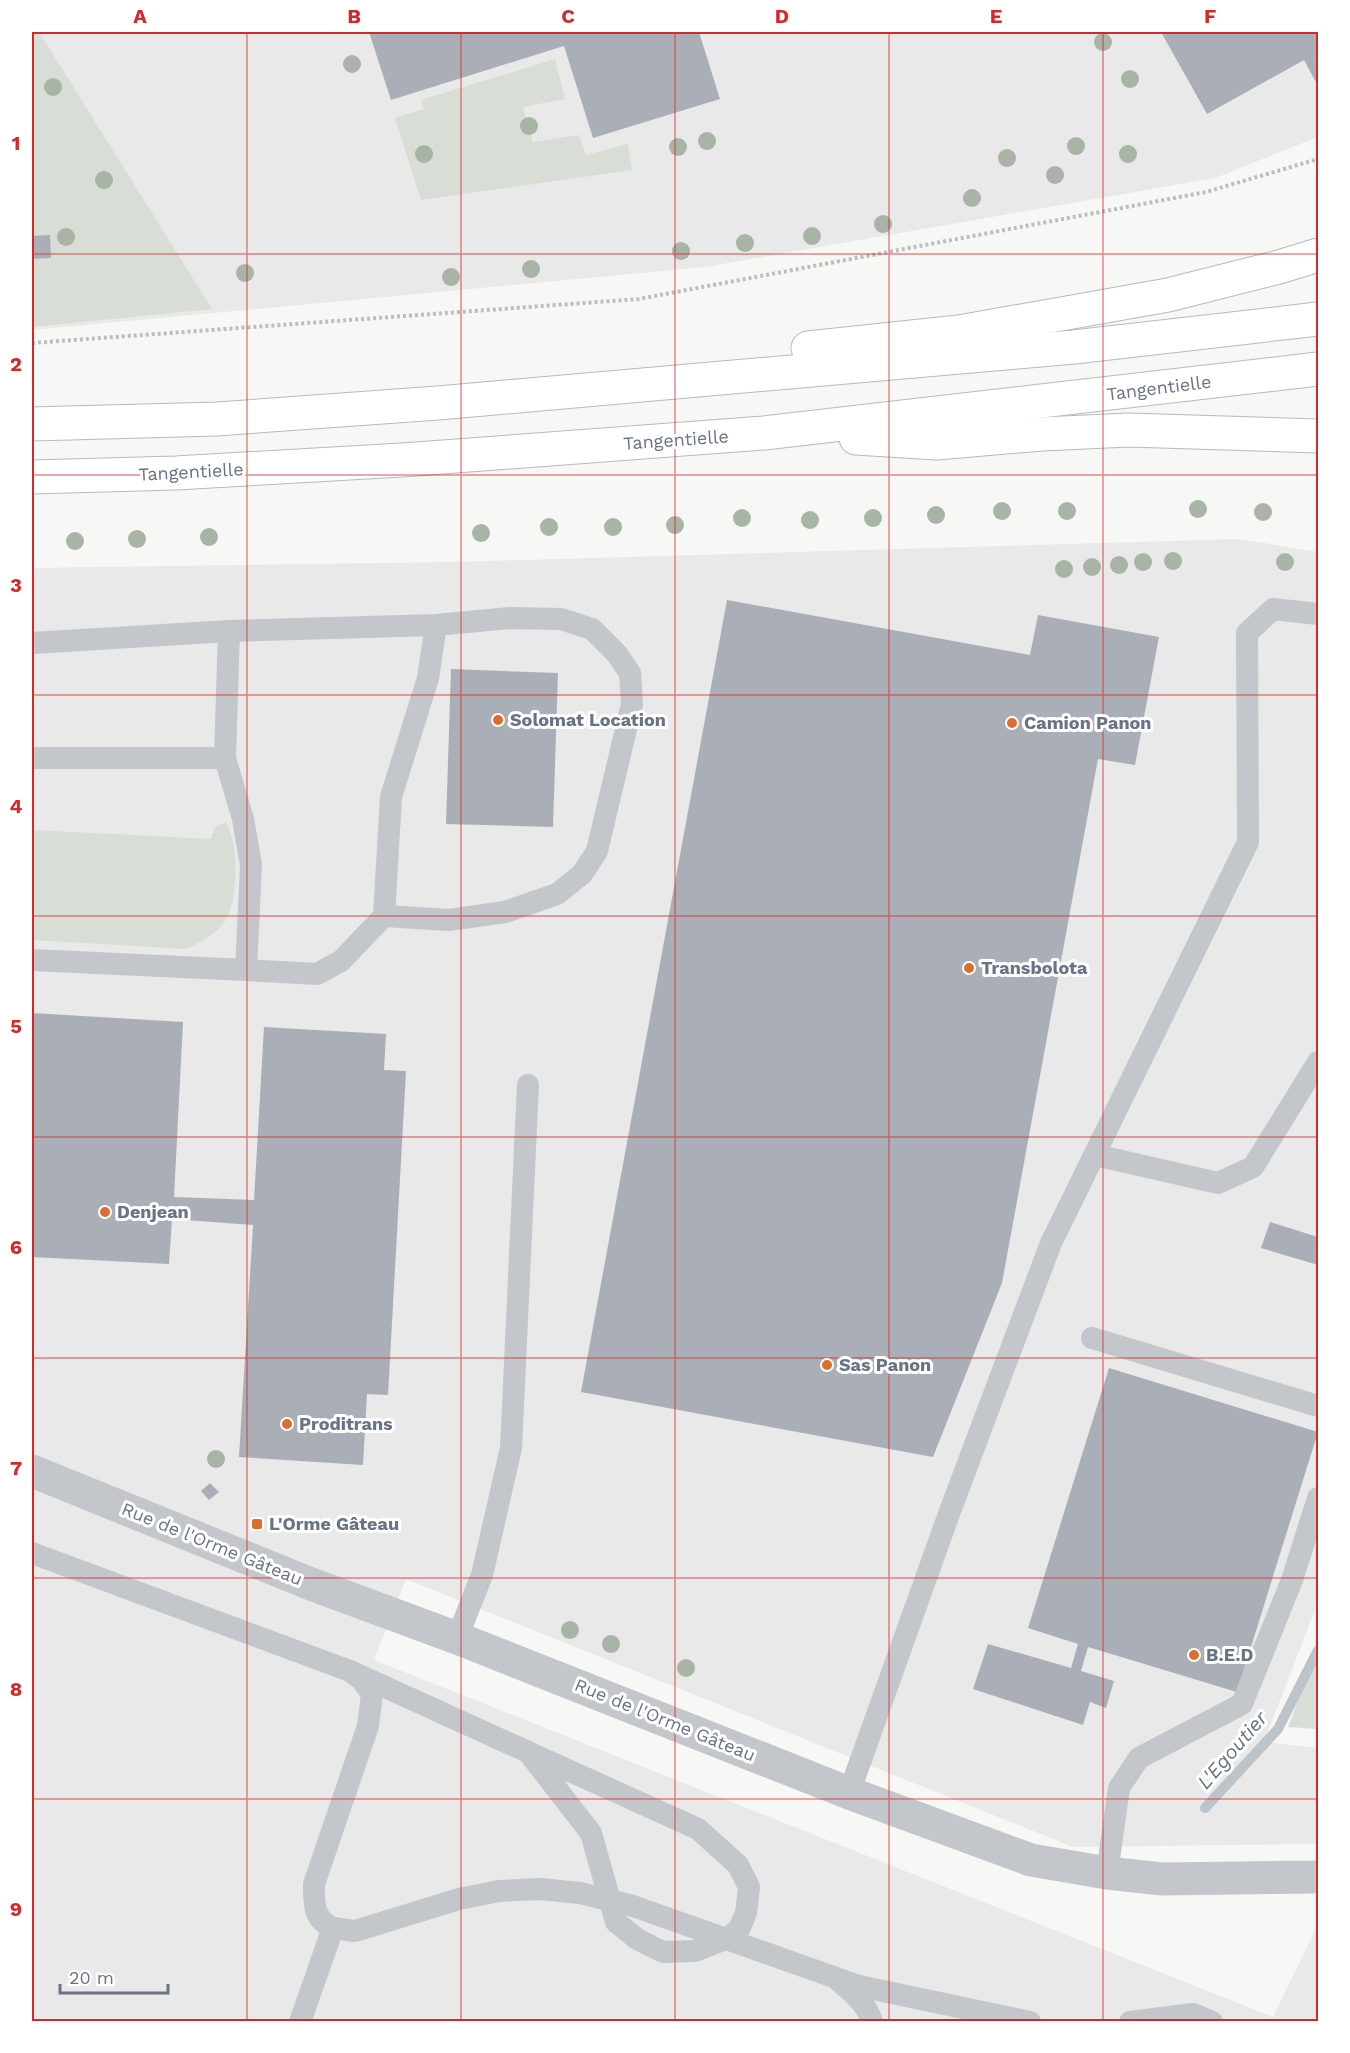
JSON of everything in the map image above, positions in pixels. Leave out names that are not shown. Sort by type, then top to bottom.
[{"type":"highway","points":[[438,403],[697,360],[959,332],[1168,295],[1318,255]]},
{"type":"highway","points":[[32,424],[217,419],[438,403],[1074,347],[1318,319]]},
{"type":"highway","name":"Tangentielle","points":[[32,477],[176,473],[390,461],[764,433],[1318,369]]},
{"type":"highway","points":[[764,433],[937,443],[1042,434],[1129,430],[1318,436]]},
{"type":"street","name":"Rue de l'Orme Gâteau","points":[[32,1471],[311,1584],[457,1638],[849,1793],[1031,1860],[1107,1873],[1162,1879],[1318,1877]]},
{"type":"lane","points":[[849,1793],[926,1574],[1051,1243],[1248,842],[1247,633],[1273,609],[1318,614]]},
{"type":"lane","points":[[32,643],[229,631],[436,625],[510,618],[561,619],[592,629],[617,654],[630,674],[632,704],[597,851],[582,874],[557,894],[505,912],[448,920],[384,916]]},
{"type":"lane","points":[[32,960],[317,974],[341,961],[384,916],[391,797],[428,678],[436,625]]},
{"type":"lane","points":[[229,631],[225,758],[243,819],[251,865],[246,970]]},
{"type":"lane","points":[[32,758],[225,758]]},
{"type":"lane","points":[[1095,1155],[1218,1183],[1253,1167],[1318,1062]]},
{"type":"lane","points":[[457,1638],[482,1575],[511,1448],[528,1085]]},
{"type":"lane","points":[[1092,1338],[1318,1406]]},
{"type":"lane","points":[[1107,1873],[1119,1788],[1138,1758],[1242,1704],[1292,1581],[1318,1498]]},
{"type":"lane","points":[[32,1554],[350,1671],[698,1829],[738,1865],[748,1887],[747,1913],[739,1929],[728,1938],[695,1951],[663,1952],[638,1939],[616,1922],[591,1833],[528,1752]]},
{"type":"lane","points":[[350,1671],[372,1694],[368,1726],[314,1884],[314,1906],[323,1923],[333,1928],[355,1931],[459,1899],[499,1891],[540,1889],[580,1893],[610,1900],[728,1938],[859,1986],[1030,2022]]},
{"type":"lane","points":[[300,2022],[333,1928]]},
{"type":"lane","points":[[833,1977],[868,2009],[872,2022]]},
{"type":"lane","points":[[1130,2022],[1193,2014],[1212,2022]]},
{"type":"path","points":[[32,343],[639,299],[1206,192],[1318,159]]},
{"type":"shaded area","points":[[32,32],[1318,32],[1318,137],[1215,178],[705,267],[32,330]]},
{"type":"shaded area","points":[[32,32],[39,32],[212,309],[32,327]]},
{"type":"shaded area","points":[[555,59],[565,99],[523,107],[533,142],[579,135],[586,155],[628,144],[632,170],[421,200],[395,118],[424,109],[421,100]]},
{"type":"shaded area","points":[[1240,539],[1318,552],[1318,1602],[1264,1742],[1318,1748],[1318,1844],[1073,1847],[406,1579],[374,1660],[1273,2017],[1318,1924],[1318,2021],[32,2021],[32,568],[453,562]]},
{"type":"shaded area","points":[[226,822],[235,859],[235,889],[228,915],[222,925],[206,938],[187,949],[32,940],[32,830],[211,839],[215,827]]},
{"type":"shaded area","points":[[1318,1648],[1318,1729],[1288,1727]]},
{"type":"building","points":[[369,32],[699,32],[720,99],[593,138],[564,46],[391,100]]},
{"type":"building","points":[[1161,32],[1318,32],[1318,86],[1304,60],[1207,114]]},
{"type":"building","points":[[50,235],[51,258],[32,259],[32,236]]},
{"type":"building","points":[[727,600],[1030,655],[1038,615],[1159,637],[1135,765],[1098,759],[1002,1283],[933,1457],[581,1392]]},
{"type":"building","points":[[451,669],[558,673],[553,827],[446,824]]},
{"type":"building","points":[[32,1013],[183,1022],[174,1197],[254,1200],[264,1027],[386,1034],[384,1070],[406,1071],[388,1395],[367,1394],[363,1465],[239,1457],[253,1225],[172,1219],[169,1264],[32,1257]]},
{"type":"building","points":[[1270,1222],[1318,1237],[1318,1265],[1261,1248]]},
{"type":"building","points":[[1109,1368],[1318,1432],[1237,1692],[1088,1647],[1081,1671],[1114,1681],[1106,1708],[1090,1702],[1083,1725],[973,1689],[988,1644],[1071,1668],[1078,1644],[1028,1628]]},
{"type":"building","points":[[210,1483],[219,1492],[209,1500],[201,1491]]},
{"type":"waterway","name":"L'Egoutier","points":[[1205,1808],[1278,1729],[1318,1650]]},
{"type":"place","name":"Solomat Location","points":[[498,720]]},
{"type":"place","name":"Camion Panon","points":[[1012,723]]},
{"type":"place","name":"Transbolota","points":[[969,968]]},
{"type":"place","name":"Denjean","points":[[105,1212]]},
{"type":"place","name":"Sas Panon","points":[[827,1365]]},
{"type":"place","name":"Proditrans","points":[[287,1424]]},
{"type":"place","name":"L'Orme Gâteau","points":[[257,1524]]},
{"type":"place","name":"B.E.D","points":[[1194,1655]]}]
